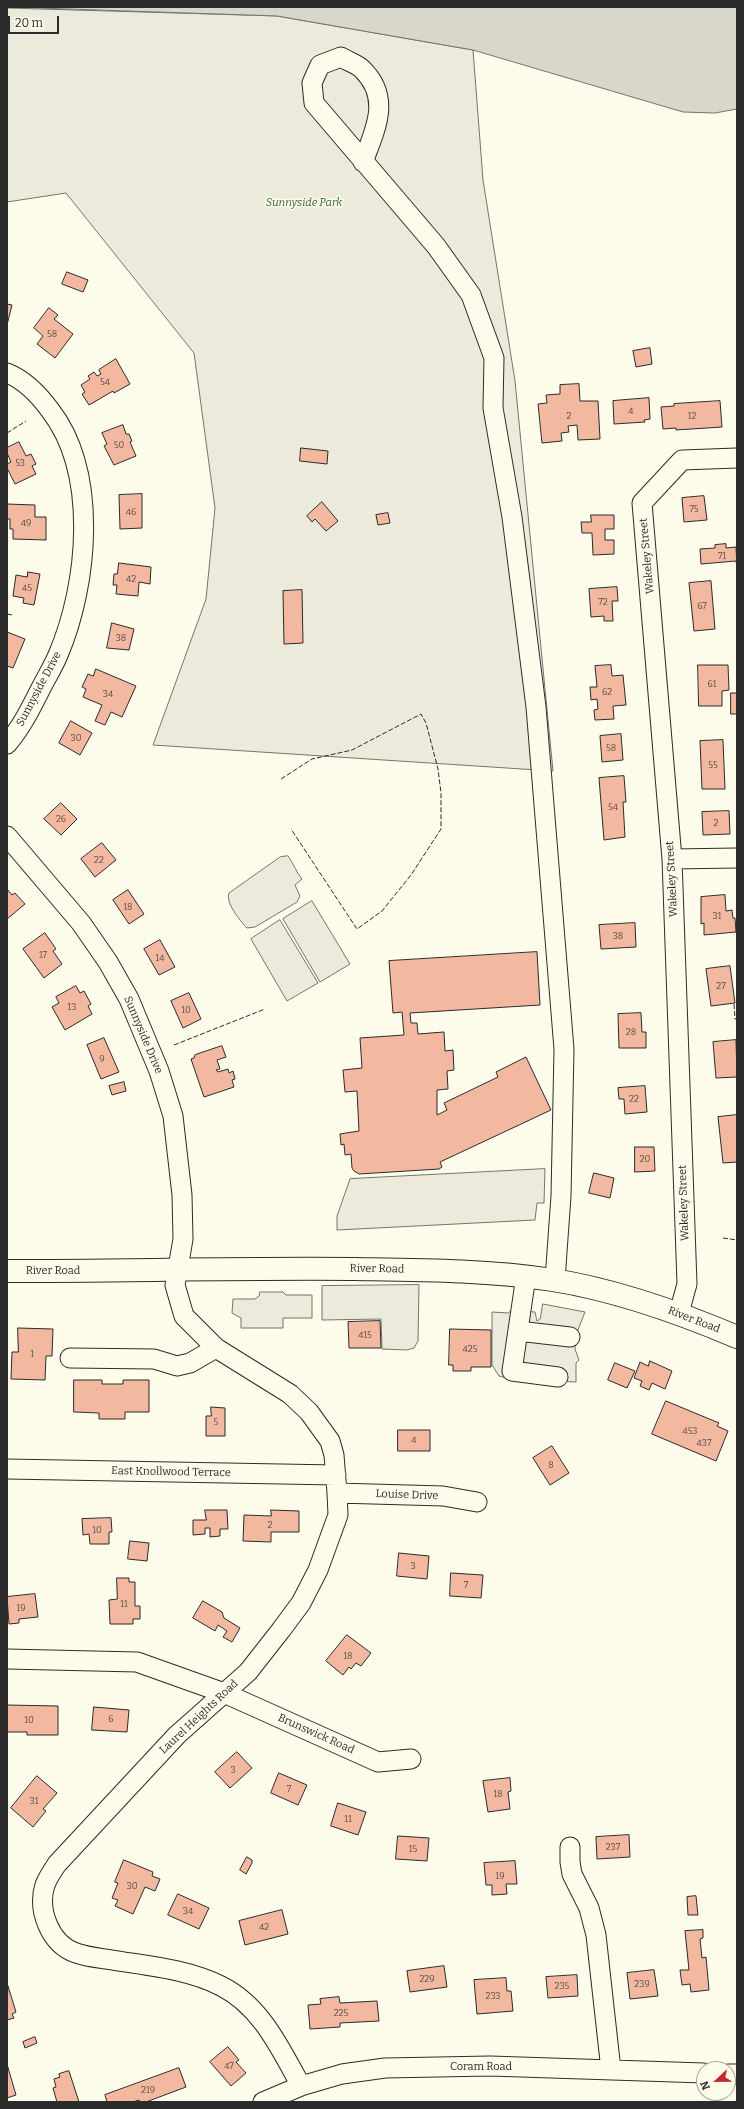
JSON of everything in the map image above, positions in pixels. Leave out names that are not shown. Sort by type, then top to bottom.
[{"type":"main road","name":"River Road","points":[[7,1271],[300,1268],[442,1270],[526,1276],[555,1280],[612,1293],[679,1313],[737,1337]]},
{"type":"street","points":[[364,162],[379,119],[378,93],[362,69],[341,57],[320,65],[312,83],[314,103],[364,162],[436,246],[470,295],[494,358],[493,408],[512,517],[536,707],[564,1049],[561,1196],[555,1280]]},
{"type":"street","name":"Sunnyside Drive","points":[[7,373],[26,384],[42,399],[58,420],[68,443],[77,471],[83,522],[83,550],[79,582],[71,615],[58,654],[28,714],[7,744]]},
{"type":"street","name":"Wakeley Street","points":[[679,1313],[687,1284],[672,859],[642,503],[682,460],[737,458]]},
{"type":"street","name":"Sunnyside Drive","points":[[7,836],[81,923],[108,962],[129,999],[154,1056],[173,1116],[182,1195],[183,1239],[176,1270]]},
{"type":"street","points":[[672,859],[737,858]]},
{"type":"street","name":"Laurel Heights Road","points":[[176,1270],[175,1285],[184,1316],[216,1348],[290,1394],[309,1412],[330,1441],[334,1456],[338,1515],[318,1570],[301,1603],[248,1672],[177,1735],[57,1864],[45,1884],[43,1907],[49,1927],[54,1936],[61,1944],[76,1953],[186,1973],[221,1986],[241,1998],[258,2015],[271,2034],[301,2086]]},
{"type":"street","points":[[526,1276],[512,1371],[558,1377]]},
{"type":"street","points":[[518,1331],[570,1337]]},
{"type":"street","points":[[70,1358],[154,1359],[177,1366],[190,1363],[216,1348]]},
{"type":"street","name":"East Knollwood Terrace","points":[[7,1470],[336,1484]]},
{"type":"street","name":"Louise Drive","points":[[336,1484],[443,1496],[477,1502]]},
{"type":"street","name":"Brunswick Road","points":[[7,1659],[137,1662],[224,1693],[378,1762],[411,1759]]},
{"type":"street","points":[[570,1847],[572,1874],[589,1908],[596,1934],[611,2070]]},
{"type":"street","name":"Coram Road","points":[[263,2102],[301,2086],[342,2074],[385,2068],[490,2066],[696,2073]]},
{"type":"green space","name":"Sunnyside Park","points":[[7,8],[277,16],[473,50],[483,180],[515,381],[553,771],[153,745],[206,599],[215,508],[194,353],[66,193],[7,202]]},
{"type":"green space","points":[[288,856],[302,879],[295,885],[300,896],[297,902],[255,927],[247,928],[231,906],[228,897],[229,893],[280,857]]},
{"type":"green space","points":[[312,901],[350,964],[320,982],[283,919]]},
{"type":"green space","points":[[280,920],[318,983],[287,1001],[251,939]]},
{"type":"shaded area","points":[[7,7],[737,7],[737,109],[715,113],[683,112],[473,50],[277,16]]},
{"type":"shaded area","points":[[545,1169],[544,1203],[537,1203],[535,1220],[337,1230],[337,1216],[350,1179]]},
{"type":"shaded area","points":[[419,1285],[418,1341],[414,1348],[407,1350],[382,1349],[381,1319],[322,1320],[322,1286]]},
{"type":"shaded area","points":[[260,1292],[283,1292],[286,1295],[312,1295],[312,1318],[283,1318],[283,1328],[241,1328],[241,1318],[232,1313],[233,1299],[255,1299],[259,1296]]},
{"type":"shaded area","points":[[543,1304],[585,1312],[576,1335],[575,1349],[579,1360],[576,1363],[576,1382],[510,1379],[499,1376],[492,1365],[492,1312],[508,1313],[512,1310],[535,1312],[537,1321],[540,1319]]},
{"type":"building","points":[[67,272],[88,280],[83,292],[62,284]]},
{"type":"building","points":[[7,304],[12,305],[7,325]]},
{"type":"building","points":[[49,308],[58,315],[54,319],[73,334],[55,358],[37,344],[43,336],[34,328]]},
{"type":"building","points":[[650,348],[652,364],[636,367],[633,351]]},
{"type":"building","points":[[116,359],[130,384],[114,393],[113,391],[89,405],[82,394],[85,392],[81,385],[90,379],[88,376],[94,372],[97,376],[101,374],[99,370]]},
{"type":"building","points":[[579,384],[580,401],[598,401],[600,439],[578,440],[577,425],[568,426],[569,432],[561,433],[562,441],[542,443],[538,404],[547,403],[546,395],[560,394],[560,385]]},
{"type":"building","points":[[649,398],[650,419],[644,420],[645,422],[614,424],[613,401]]},
{"type":"building","points":[[720,401],[722,427],[676,430],[676,428],[663,429],[661,407],[674,406],[674,404]]},
{"type":"building","points":[[123,425],[126,434],[129,434],[132,441],[130,442],[136,456],[114,465],[104,446],[107,444],[102,433]]},
{"type":"building","points":[[19,442],[26,456],[31,454],[36,464],[32,466],[36,474],[15,484],[7,468],[7,464],[11,462],[7,453],[7,448]]},
{"type":"building","points":[[301,448],[328,451],[327,464],[300,461]]},
{"type":"building","points":[[142,494],[142,528],[120,529],[119,495]]},
{"type":"building","points":[[704,496],[707,520],[684,522],[682,498]]},
{"type":"building","points":[[322,502],[338,521],[326,531],[315,519],[312,522],[307,516]]},
{"type":"building","points":[[7,504],[35,505],[35,517],[46,517],[46,540],[13,539],[13,529],[10,529],[10,519],[7,519]]},
{"type":"building","points":[[388,513],[390,523],[378,525],[376,515]]},
{"type":"building","points":[[591,515],[614,515],[614,529],[605,529],[605,540],[614,540],[614,554],[593,555],[592,533],[582,533],[581,522],[591,522]]},
{"type":"building","points":[[726,544],[726,548],[736,547],[737,567],[736,561],[701,564],[700,549],[715,548],[715,545]]},
{"type":"building","points":[[119,563],[151,567],[150,584],[139,582],[138,596],[116,594],[117,585],[113,585],[114,574],[117,574]]},
{"type":"building","points":[[28,572],[40,574],[34,605],[23,603],[24,598],[13,596],[16,575],[27,577]]},
{"type":"building","points":[[711,581],[715,629],[694,631],[689,583]]},
{"type":"building","points":[[617,587],[618,601],[612,601],[613,621],[604,621],[604,616],[591,617],[589,589]]},
{"type":"building","points":[[302,590],[303,643],[284,644],[283,591]]},
{"type":"building","points":[[112,623],[134,629],[129,650],[107,648]]},
{"type":"building","points":[[7,632],[25,639],[13,668],[7,666]]},
{"type":"building","points":[[611,665],[612,676],[623,675],[626,705],[613,706],[614,719],[595,720],[594,710],[598,709],[597,699],[591,700],[590,687],[597,687],[595,666]]},
{"type":"building","points":[[698,665],[728,665],[729,690],[722,691],[722,706],[699,706]]},
{"type":"building","points":[[96,669],[136,686],[122,717],[111,712],[105,725],[95,721],[102,705],[83,697],[86,689],[82,687],[88,674],[93,676]]},
{"type":"building","points":[[731,693],[737,693],[737,714],[731,714]]},
{"type":"building","points":[[71,721],[92,733],[80,755],[59,743]]},
{"type":"building","points":[[621,734],[623,760],[602,762],[600,736]]},
{"type":"building","points":[[723,740],[725,789],[702,789],[700,741]]},
{"type":"building","points":[[624,776],[626,802],[623,802],[625,837],[604,840],[599,778]]},
{"type":"building","points":[[61,803],[77,819],[61,835],[44,819]]},
{"type":"building","points":[[729,811],[730,834],[703,835],[702,812]]},
{"type":"building","points":[[102,843],[116,860],[95,877],[81,859]]},
{"type":"building","points":[[7,889],[12,895],[15,893],[25,904],[7,919]]},
{"type":"building","points":[[128,890],[144,914],[129,924],[113,900]]},
{"type":"building","points":[[725,895],[726,911],[732,910],[733,918],[735,918],[736,932],[704,935],[704,923],[701,924],[701,897]]},
{"type":"building","points":[[635,923],[636,947],[601,949],[599,925]]},
{"type":"building","points":[[45,933],[56,949],[53,951],[62,964],[44,978],[23,949]]},
{"type":"building","points":[[160,940],[175,967],[159,975],[144,949]]},
{"type":"building","points":[[537,952],[540,1005],[410,1013],[411,1023],[417,1023],[418,1034],[444,1032],[445,1051],[453,1050],[454,1070],[447,1071],[448,1089],[437,1090],[437,1115],[447,1110],[444,1103],[498,1077],[496,1072],[526,1057],[551,1110],[440,1162],[442,1167],[439,1169],[359,1174],[354,1171],[352,1168],[351,1154],[345,1155],[344,1144],[341,1145],[340,1134],[359,1131],[357,1091],[345,1092],[343,1070],[362,1068],[360,1038],[404,1035],[402,1012],[393,1013],[389,961]]},
{"type":"building","points":[[730,966],[735,1003],[711,1006],[706,969]]},
{"type":"building","points":[[76,986],[80,993],[84,991],[91,1004],[88,1006],[92,1014],[65,1030],[52,1007],[59,1003],[56,997]]},
{"type":"building","points":[[189,993],[201,1019],[183,1028],[171,1001]]},
{"type":"building","points":[[641,1013],[642,1032],[646,1032],[646,1048],[619,1048],[618,1014]]},
{"type":"building","points":[[104,1038],[119,1072],[101,1079],[87,1045]]},
{"type":"building","points":[[736,1040],[737,1077],[716,1078],[713,1042]]},
{"type":"building","points":[[222,1046],[226,1057],[217,1060],[220,1069],[216,1070],[218,1072],[228,1069],[229,1073],[233,1071],[235,1079],[232,1080],[234,1087],[204,1097],[191,1059],[194,1058],[195,1055]]},
{"type":"building","points":[[124,1082],[126,1091],[112,1095],[109,1086]]},
{"type":"building","points":[[645,1086],[647,1112],[625,1114],[624,1099],[619,1099],[618,1088]]},
{"type":"building","points":[[737,1115],[737,1162],[723,1163],[718,1117]]},
{"type":"building","points":[[635,1147],[654,1147],[655,1171],[635,1172]]},
{"type":"building","points":[[594,1173],[614,1178],[610,1198],[589,1193]]},
{"type":"building","points":[[380,1321],[381,1348],[349,1348],[348,1322]]},
{"type":"building","points":[[18,1328],[53,1329],[52,1356],[46,1356],[45,1380],[11,1379],[12,1352],[18,1352]]},
{"type":"building","points":[[450,1329],[491,1330],[491,1367],[471,1367],[471,1371],[453,1371],[453,1365],[449,1365]]},
{"type":"building","points":[[650,1361],[672,1371],[665,1389],[652,1383],[649,1390],[640,1386],[642,1381],[634,1378],[640,1362],[648,1366]]},
{"type":"building","points":[[615,1363],[635,1371],[627,1388],[608,1380]]},
{"type":"building","points":[[74,1380],[102,1380],[102,1384],[123,1384],[123,1380],[149,1380],[149,1412],[125,1412],[125,1419],[99,1419],[99,1413],[74,1412]]},
{"type":"building","points":[[666,1401],[719,1423],[717,1426],[728,1431],[716,1461],[652,1434]]},
{"type":"building","points":[[211,1407],[225,1408],[225,1436],[206,1436],[206,1416],[211,1416]]},
{"type":"building","points":[[398,1430],[430,1430],[430,1451],[398,1451]]},
{"type":"building","points":[[552,1446],[569,1473],[550,1485],[533,1458]]},
{"type":"building","points":[[205,1510],[227,1510],[228,1529],[220,1529],[220,1536],[210,1537],[210,1528],[205,1528],[205,1534],[193,1535],[193,1520],[206,1520]]},
{"type":"building","points":[[271,1510],[299,1511],[299,1532],[271,1532],[271,1542],[243,1541],[244,1515],[271,1516]]},
{"type":"building","points":[[111,1518],[112,1532],[109,1532],[109,1544],[90,1544],[89,1534],[83,1535],[82,1519]]},
{"type":"building","points":[[130,1541],[149,1543],[147,1561],[128,1559]]},
{"type":"building","points":[[399,1553],[429,1556],[427,1579],[397,1576]]},
{"type":"building","points":[[451,1573],[483,1575],[481,1598],[450,1596]]},
{"type":"building","points":[[117,1578],[129,1578],[129,1582],[135,1582],[135,1606],[140,1606],[140,1619],[133,1619],[133,1624],[110,1624],[109,1600],[117,1599]]},
{"type":"building","points":[[35,1594],[38,1617],[19,1619],[19,1623],[9,1624],[7,1597]]},
{"type":"building","points":[[203,1601],[222,1612],[224,1618],[240,1628],[232,1642],[223,1637],[227,1631],[218,1625],[215,1631],[193,1618]]},
{"type":"building","points":[[347,1635],[371,1653],[361,1666],[356,1663],[351,1669],[349,1667],[343,1675],[326,1661]]},
{"type":"building","points":[[7,1705],[58,1706],[58,1735],[27,1735],[27,1732],[7,1732]]},
{"type":"building","points":[[94,1707],[129,1710],[127,1732],[92,1730]]},
{"type":"building","points":[[237,1752],[252,1768],[230,1788],[215,1772]]},
{"type":"building","points":[[279,1773],[307,1785],[298,1805],[271,1793]]},
{"type":"building","points":[[37,1776],[57,1793],[43,1809],[46,1811],[33,1827],[11,1808]]},
{"type":"building","points":[[510,1778],[511,1791],[508,1792],[510,1809],[488,1812],[483,1781]]},
{"type":"building","points":[[338,1803],[366,1812],[358,1835],[331,1826]]},
{"type":"building","points":[[629,1835],[630,1857],[597,1859],[596,1837]]},
{"type":"building","points":[[398,1836],[429,1838],[427,1861],[396,1859]]},
{"type":"building","points":[[247,1857],[252,1860],[252,1863],[246,1874],[240,1870]]},
{"type":"building","points":[[124,1860],[153,1872],[152,1876],[160,1879],[155,1891],[145,1887],[133,1914],[115,1906],[118,1900],[112,1898],[118,1883],[115,1882]]},
{"type":"building","points":[[515,1861],[517,1884],[506,1884],[507,1894],[492,1895],[492,1885],[486,1885],[484,1863]]},
{"type":"building","points":[[178,1894],[209,1908],[199,1929],[168,1915]]},
{"type":"building","points":[[696,1896],[698,1915],[688,1915],[687,1897]]},
{"type":"building","points":[[282,1910],[288,1934],[245,1945],[239,1921]]},
{"type":"building","points":[[703,1930],[703,1938],[700,1939],[702,1958],[706,1957],[709,1990],[691,1992],[690,1984],[682,1985],[680,1970],[689,1970],[685,1931]]},
{"type":"building","points":[[444,1966],[447,1987],[410,1992],[407,1971]]},
{"type":"building","points":[[654,1970],[658,1996],[630,1999],[627,1973]]},
{"type":"building","points":[[577,1975],[578,1996],[548,1998],[546,1977]]},
{"type":"building","points":[[506,1978],[507,1991],[511,1991],[513,2011],[477,2014],[474,1980]]},
{"type":"building","points":[[8,1986],[16,2012],[12,2014],[14,2018],[7,2020]]},
{"type":"building","points":[[339,1997],[340,2003],[377,2001],[379,2021],[340,2023],[340,2027],[310,2029],[308,2005],[321,2004],[320,1999]]},
{"type":"building","points":[[35,2037],[37,2043],[25,2048],[23,2042]]},
{"type":"building","points":[[228,2047],[239,2060],[236,2062],[246,2073],[231,2086],[210,2062]]},
{"type":"building","points":[[7,2064],[16,2095],[7,2098]]},
{"type":"building","points":[[179,2068],[186,2087],[146,2102],[140,2102],[139,2100],[133,2102],[107,2102],[105,2095]]},
{"type":"building","points":[[69,2071],[79,2102],[57,2102],[53,2088],[56,2087],[54,2079],[60,2077],[59,2074]]},
{"type":"fence","points":[[7,433],[26,421]]},
{"type":"fence","points":[[7,614],[12,615]]},
{"type":"fence","points":[[281,779],[312,759],[352,750],[421,714],[426,723],[438,769],[441,793],[441,829],[411,875],[382,911],[357,929],[291,829]]},
{"type":"fence","points":[[734,1004],[735,1019],[737,1019]]},
{"type":"fence","points":[[174,1045],[265,1009]]},
{"type":"fence","points":[[723,1238],[737,1240]]}]
